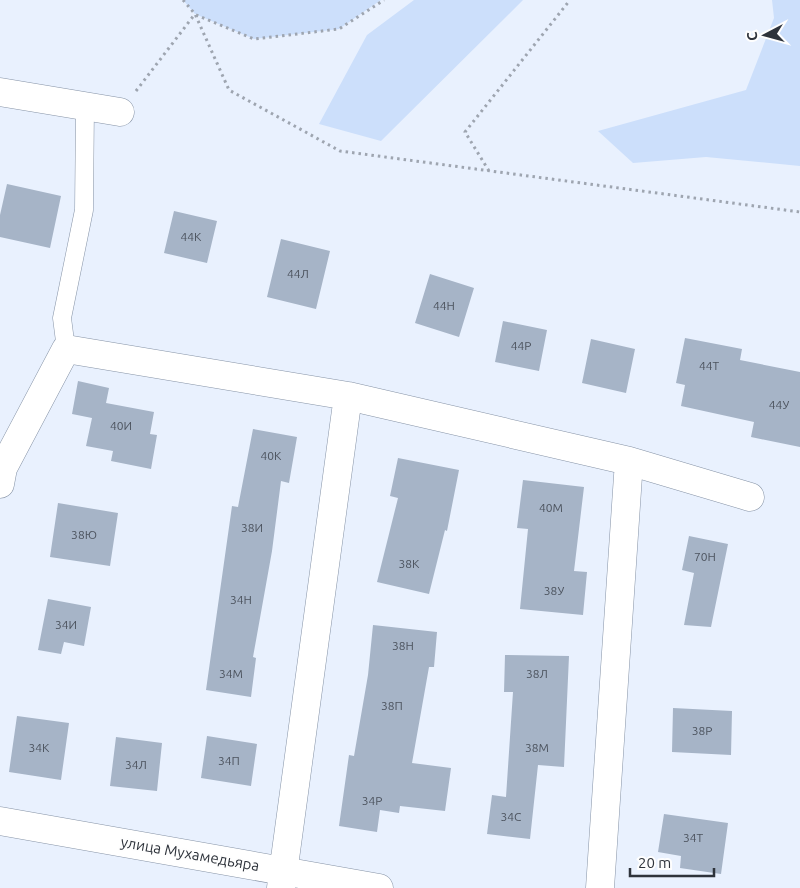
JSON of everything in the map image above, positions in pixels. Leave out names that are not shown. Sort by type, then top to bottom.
[{"type":"street","points":[[0,92],[120,112]]},
{"type":"street","points":[[1,473],[66,349],[348,396],[629,461],[750,497]]},
{"type":"street","points":[[282,879],[348,396]]},
{"type":"street","points":[[600,888],[629,461]]},
{"type":"street","name":"улица Мухамедьяра","points":[[0,821],[282,879],[379,888]]},
{"type":"lane","points":[[66,349],[62,318],[84,210],[85,106]]},
{"type":"path","points":[[183,0],[195,14],[229,90],[340,151],[800,212]]},
{"type":"path","points":[[195,14],[254,39],[339,29],[384,0]]},
{"type":"path","points":[[489,172],[465,132],[570,0]]},
{"type":"path","points":[[120,112],[195,14]]},
{"type":"shaded area","points":[[183,0],[381,0],[339,29],[254,39],[195,14]]},
{"type":"shaded area","points":[[414,0],[523,0],[381,141],[319,124],[367,35]]},
{"type":"shaded area","points":[[772,0],[800,0],[800,166],[706,157],[633,163],[598,131],[746,90],[774,18]]},
{"type":"building","points":[[7,184],[61,196],[50,248],[0,237],[0,215]]},
{"type":"building","points":[[174,211],[217,221],[207,263],[164,253]]},
{"type":"building","points":[[281,239],[330,251],[316,309],[267,297]]},
{"type":"building","points":[[430,274],[474,288],[459,337],[415,323]]},
{"type":"building","points":[[503,321],[547,330],[539,371],[495,362]]},
{"type":"building","points":[[685,338],[742,349],[740,360],[800,372],[800,447],[751,437],[754,422],[681,406],[685,385],[676,383]]},
{"type":"building","points":[[591,339],[635,349],[626,393],[582,383]]},
{"type":"building","points":[[78,381],[109,388],[106,403],[154,412],[150,434],[157,435],[151,469],[111,461],[113,451],[86,446],[92,418],[72,414]]},
{"type":"building","points":[[253,429],[297,437],[289,483],[281,481],[272,551],[253,657],[256,658],[251,697],[206,690],[232,506],[238,507]]},
{"type":"building","points":[[398,458],[459,470],[447,531],[445,530],[429,594],[377,582],[398,498],[390,496]]},
{"type":"building","points":[[523,480],[584,487],[574,571],[587,572],[583,615],[520,609],[528,529],[517,528]]},
{"type":"building","points":[[58,503],[118,513],[110,566],[50,557]]},
{"type":"building","points":[[689,536],[728,544],[711,627],[684,625],[694,573],[682,570]]},
{"type":"building","points":[[48,599],[91,607],[84,646],[64,642],[61,654],[38,650]]},
{"type":"building","points":[[373,625],[437,632],[434,667],[429,667],[412,763],[451,768],[445,811],[400,806],[399,813],[380,810],[377,832],[339,826],[349,755],[354,756],[368,675]]},
{"type":"building","points":[[505,655],[569,656],[564,767],[538,765],[530,839],[487,834],[492,795],[506,797],[513,692],[504,692]]},
{"type":"building","points":[[673,708],[732,711],[731,755],[672,752]]},
{"type":"building","points":[[17,716],[69,723],[61,780],[9,772]]},
{"type":"building","points":[[207,736],[257,744],[251,786],[201,778]]},
{"type":"building","points":[[116,737],[162,743],[157,791],[110,786]]},
{"type":"building","points":[[664,814],[728,823],[721,874],[680,868],[681,856],[658,852]]}]
